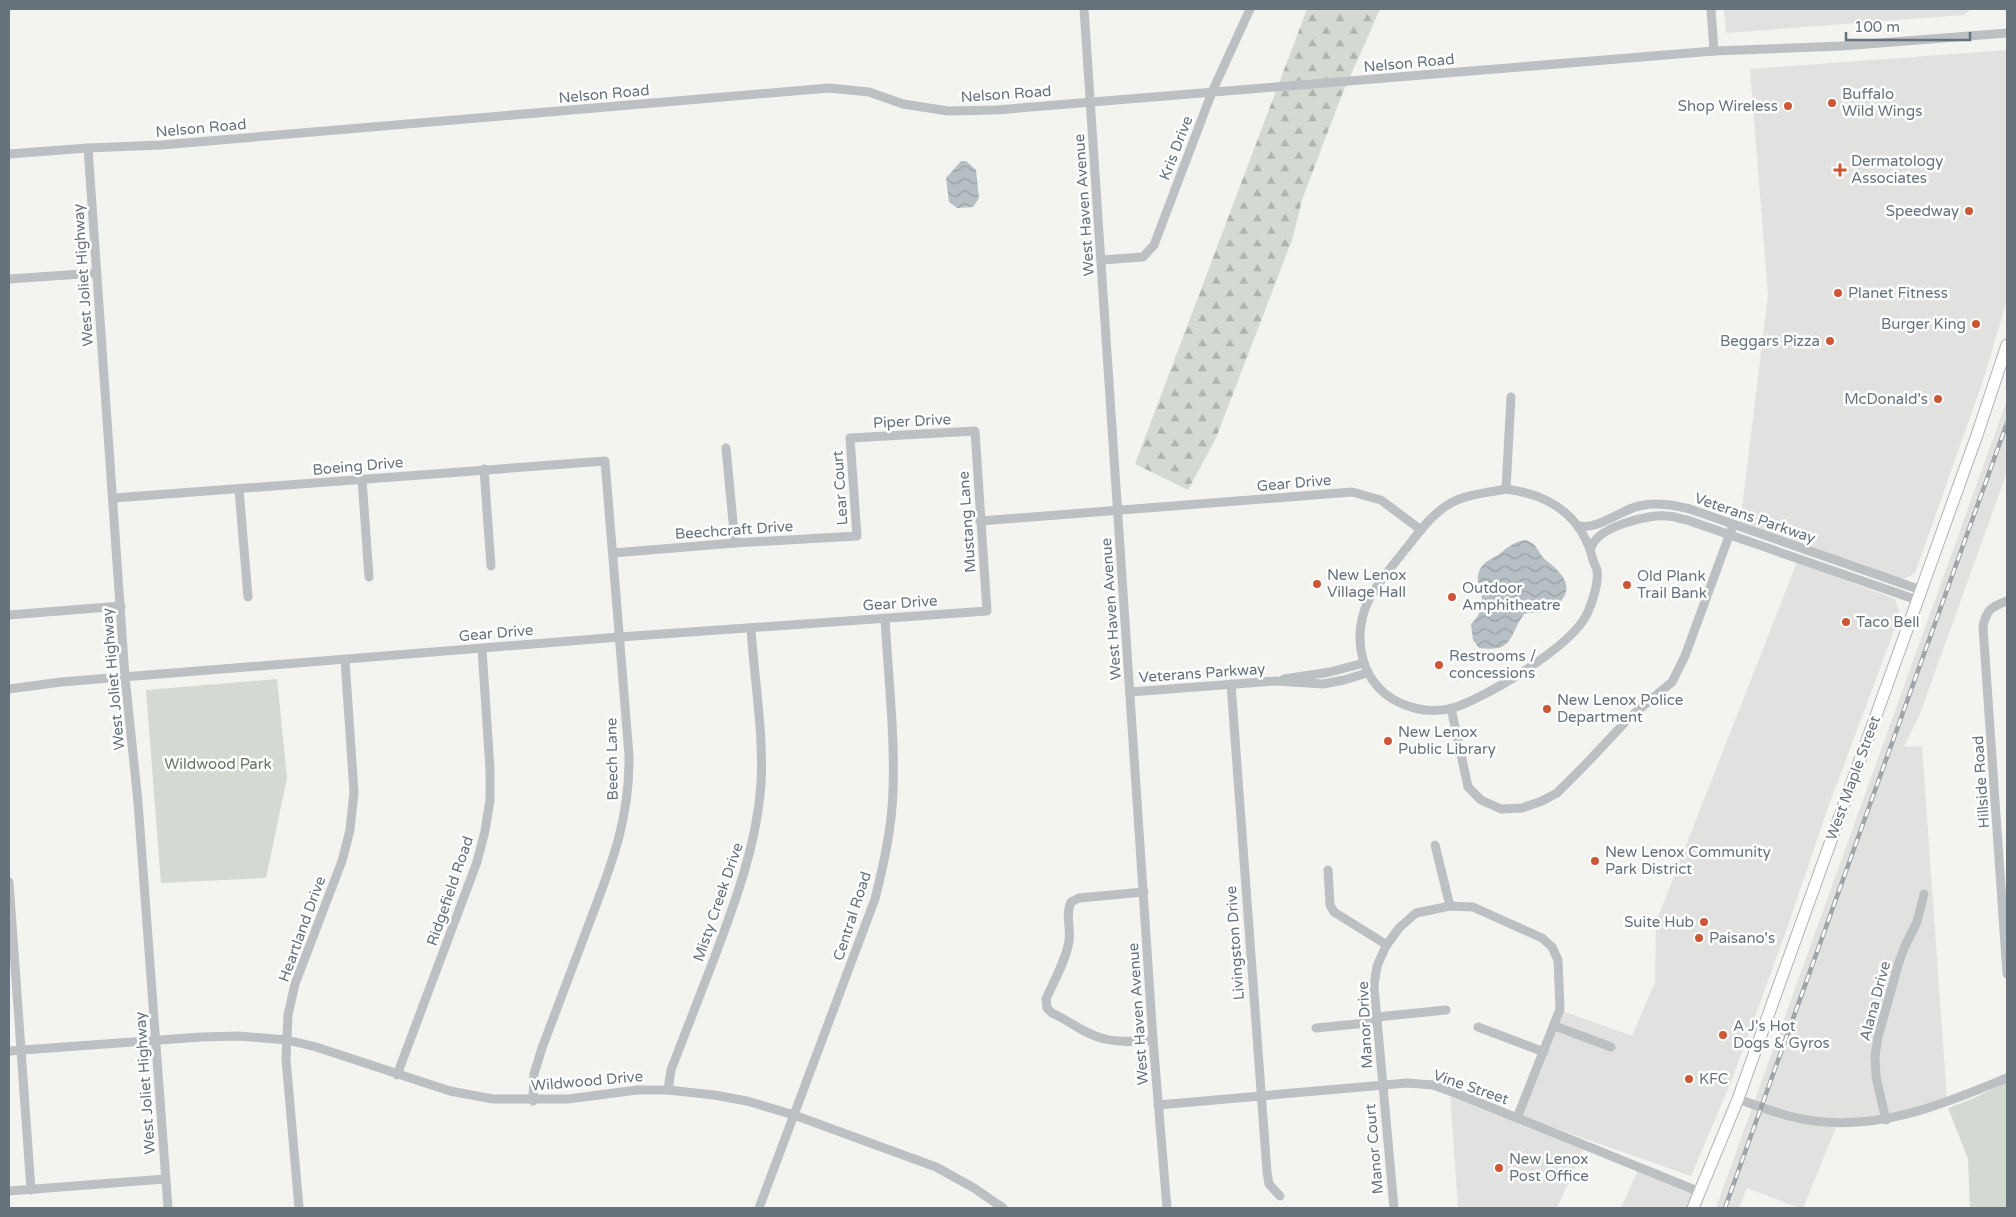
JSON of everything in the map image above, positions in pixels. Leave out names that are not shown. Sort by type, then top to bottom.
[{"type":"main road","name":"West Maple Street","points":[[1693,1208],[1738,1099],[2007,345]]},
{"type":"street","name":"West Haven Avenue","points":[[1084,9],[1153,1040],[1167,1208]]},
{"type":"street","name":"Kris Drive","points":[[1102,260],[1143,257],[1154,245],[1212,92],[1250,9]]},
{"type":"street","points":[[1711,9],[1714,51]]},
{"type":"street","name":"Nelson Road","points":[[9,154],[161,145],[829,88],[868,92],[903,104],[948,111],[996,110],[1714,51],[1842,46],[2007,33]]},
{"type":"street","name":"West Joliet Highway","points":[[88,148],[126,677],[168,1208]]},
{"type":"street","points":[[9,279],[96,273]]},
{"type":"street","points":[[1506,489],[1511,397]]},
{"type":"street","name":"Piper Drive","points":[[850,438],[975,431]]},
{"type":"street","name":"Mustang Lane","points":[[975,431],[986,612]]},
{"type":"street","name":"Lear Court","points":[[850,438],[857,536]]},
{"type":"street","points":[[726,448],[735,543]]},
{"type":"street","name":"Boeing Drive","points":[[114,498],[605,461]]},
{"type":"street","name":"Beech Lane","points":[[533,1101],[534,1074],[542,1048],[610,868],[629,791],[629,755],[605,461]]},
{"type":"street","points":[[484,469],[491,566]]},
{"type":"street","points":[[362,480],[369,577]]},
{"type":"street","points":[[239,489],[248,597]]},
{"type":"street","points":[[1506,489],[1537,496],[1555,505],[1580,526],[1591,548],[1597,572],[1587,615],[1573,634],[1563,643],[1490,692],[1452,708],[1426,710],[1407,706],[1391,698],[1367,673],[1361,650],[1360,630],[1366,606],[1372,593],[1421,530],[1452,502],[1506,489]]},
{"type":"street","name":"Gear Drive","points":[[980,521],[1352,492],[1370,495],[1382,500],[1421,530]]},
{"type":"street","name":"Veterans Parkway","points":[[1580,526],[1585,528],[1598,524],[1616,514],[1639,506],[1664,504],[1690,509],[1919,595]]},
{"type":"street","name":"Veterans Parkway","points":[[1591,548],[1592,543],[1602,533],[1643,517],[1667,516],[1687,520],[1919,595]]},
{"type":"street","points":[[1452,708],[1468,787],[1481,800],[1502,809],[1522,808],[1542,801],[1556,793],[1630,716],[1672,682],[1685,656],[1733,525]]},
{"type":"street","name":"Beechcraft Drive","points":[[613,553],[857,536]]},
{"type":"street","name":"Hillside Road","points":[[2007,601],[1995,605],[1985,614],[1983,627],[2007,974]]},
{"type":"street","points":[[9,615],[121,606]]},
{"type":"street","name":"Gear Drive","points":[[9,689],[61,682],[620,637],[986,612]]},
{"type":"street","name":"Central Road","points":[[759,1208],[872,908],[884,860],[893,791],[893,754],[885,618]]},
{"type":"street","name":"Misty Creek Drive","points":[[668,1090],[671,1070],[722,937],[741,883],[753,840],[760,798],[762,763],[751,628]]},
{"type":"street","name":"Ridgefield Road","points":[[398,1075],[477,862],[485,831],[490,800],[490,769],[482,649]]},
{"type":"street","name":"Heartland Drive","points":[[299,1208],[286,1059],[288,1015],[295,984],[342,861],[350,830],[354,792],[345,660]]},
{"type":"street","name":"Veterans Parkway","points":[[1130,692],[1276,681],[1338,670],[1364,663]]},
{"type":"street","name":"Veterans Parkway","points":[[1276,681],[1323,684],[1367,673]]},
{"type":"street","name":"Livingston Drive","points":[[1231,684],[1260,1098],[1267,1172],[1269,1184],[1280,1196]]},
{"type":"street","points":[[1434,845],[1450,906]]},
{"type":"street","points":[[1328,870],[1330,905],[1334,912],[1387,944]]},
{"type":"street","points":[[9,882],[31,1190]]},
{"type":"street","points":[[1144,892],[1079,898],[1071,902],[1067,915],[1069,939],[1067,948],[1046,1000],[1047,1008],[1052,1013],[1092,1035],[1114,1040],[1153,1040]]},
{"type":"street","name":"Alana Drive","points":[[1886,1120],[1876,1077],[1875,1056],[1878,1037],[1899,962],[1917,922],[1924,894]]},
{"type":"street","name":"Manor Drive","points":[[1382,1086],[1374,986],[1377,966],[1387,944],[1416,913],[1450,906],[1473,907],[1542,938],[1552,947],[1558,960],[1560,1009],[1517,1118]]},
{"type":"street","points":[[1316,1028],[1446,1010]]},
{"type":"street","points":[[1554,1026],[1611,1047]]},
{"type":"street","points":[[1478,1027],[1544,1052]]},
{"type":"street","name":"Wildwood Drive","points":[[9,1051],[239,1036],[287,1040],[316,1047],[450,1091],[493,1099],[533,1101],[568,1099],[638,1090],[668,1090],[747,1101],[794,1115],[936,1167],[974,1188],[1003,1208]]},
{"type":"street","points":[[1738,1099],[1798,1118],[1849,1123],[1886,1120],[1926,1110],[2007,1078]]},
{"type":"street","name":"Vine Street","points":[[1158,1105],[1260,1098],[1407,1083],[1433,1085],[1700,1192]]},
{"type":"street","name":"Manor Court","points":[[1382,1086],[1394,1208]]},
{"type":"street","points":[[9,1191],[165,1179]]},
{"type":"shaded area","points":[[1724,9],[1971,9],[1964,15],[1726,33]]},
{"type":"shaded area","points":[[2007,50],[2007,300],[1984,378],[1915,573],[1902,580],[1740,524],[1768,295],[1750,69]]},
{"type":"shaded area","points":[[2007,400],[2007,472],[1920,714],[1904,747],[1922,746],[1947,1100],[1884,1118],[1837,1125],[1803,1208],[1747,1188],[1739,1208],[1716,1208]]},
{"type":"shaded area","points":[[1797,562],[1895,599],[1900,615],[1829,805],[1784,937],[1731,1082],[1691,1176],[1515,1114],[1557,1009],[1632,1036],[1655,982],[1656,922]]},
{"type":"shaded area","points":[[1450,1093],[1585,1147],[1557,1208],[1458,1208]]},
{"type":"shaded area","points":[[1639,1168],[1697,1193],[1691,1208],[1621,1208]]},
{"type":"green space","points":[[1307,9],[1380,9],[1341,97],[1302,200],[1292,240],[1216,438],[1188,490],[1135,464]]},
{"type":"green space","name":"Wildwood Park","points":[[277,679],[287,778],[266,878],[161,883],[146,690]]},
{"type":"green space","points":[[2007,1082],[2007,1208],[1970,1208],[1968,1159],[1948,1108]]},
{"type":"water","points":[[961,161],[966,161],[976,170],[979,198],[973,207],[957,208],[949,202],[946,178]]},
{"type":"water","points":[[1525,540],[1533,544],[1561,575],[1566,585],[1564,596],[1557,606],[1551,610],[1524,614],[1512,637],[1504,646],[1490,649],[1479,648],[1473,640],[1471,624],[1479,614],[1482,606],[1478,578],[1479,571],[1487,561],[1514,544]]},
{"type":"railway","points":[[1725,1208],[2007,423]]},
{"type":"place","name":"Buffalo Wild Wings","points":[[1832,103]]},
{"type":"place","name":"Shop Wireless","points":[[1788,106]]},
{"type":"place","name":"Dermatology Associates","points":[[1840,170]]},
{"type":"place","name":"Speedway","points":[[1969,211]]},
{"type":"place","name":"Planet Fitness","points":[[1838,293]]},
{"type":"place","name":"Burger King","points":[[1976,324]]},
{"type":"place","name":"Beggars Pizza","points":[[1830,341]]},
{"type":"place","name":"McDonald's","points":[[1938,399]]},
{"type":"place","name":"New Lenox Village Hall","points":[[1317,584]]},
{"type":"place","name":"Old Plank Trail Bank","points":[[1627,585]]},
{"type":"place","name":"Outdoor Amphitheatre","points":[[1452,597]]},
{"type":"place","name":"Taco Bell","points":[[1846,622]]},
{"type":"place","name":"Restrooms / concessions","points":[[1439,665]]},
{"type":"place","name":"New Lenox Police Department","points":[[1547,709]]},
{"type":"place","name":"New Lenox Public Library","points":[[1388,741]]},
{"type":"place","name":"New Lenox Community Park District","points":[[1595,861]]},
{"type":"place","name":"Suite Hub","points":[[1704,922]]},
{"type":"place","name":"Paisano's","points":[[1699,938]]},
{"type":"place","name":"A J's Hot Dogs & Gyros","points":[[1723,1035]]},
{"type":"place","name":"KFC","points":[[1689,1079]]},
{"type":"place","name":"New Lenox Post Office","points":[[1499,1168]]}]
